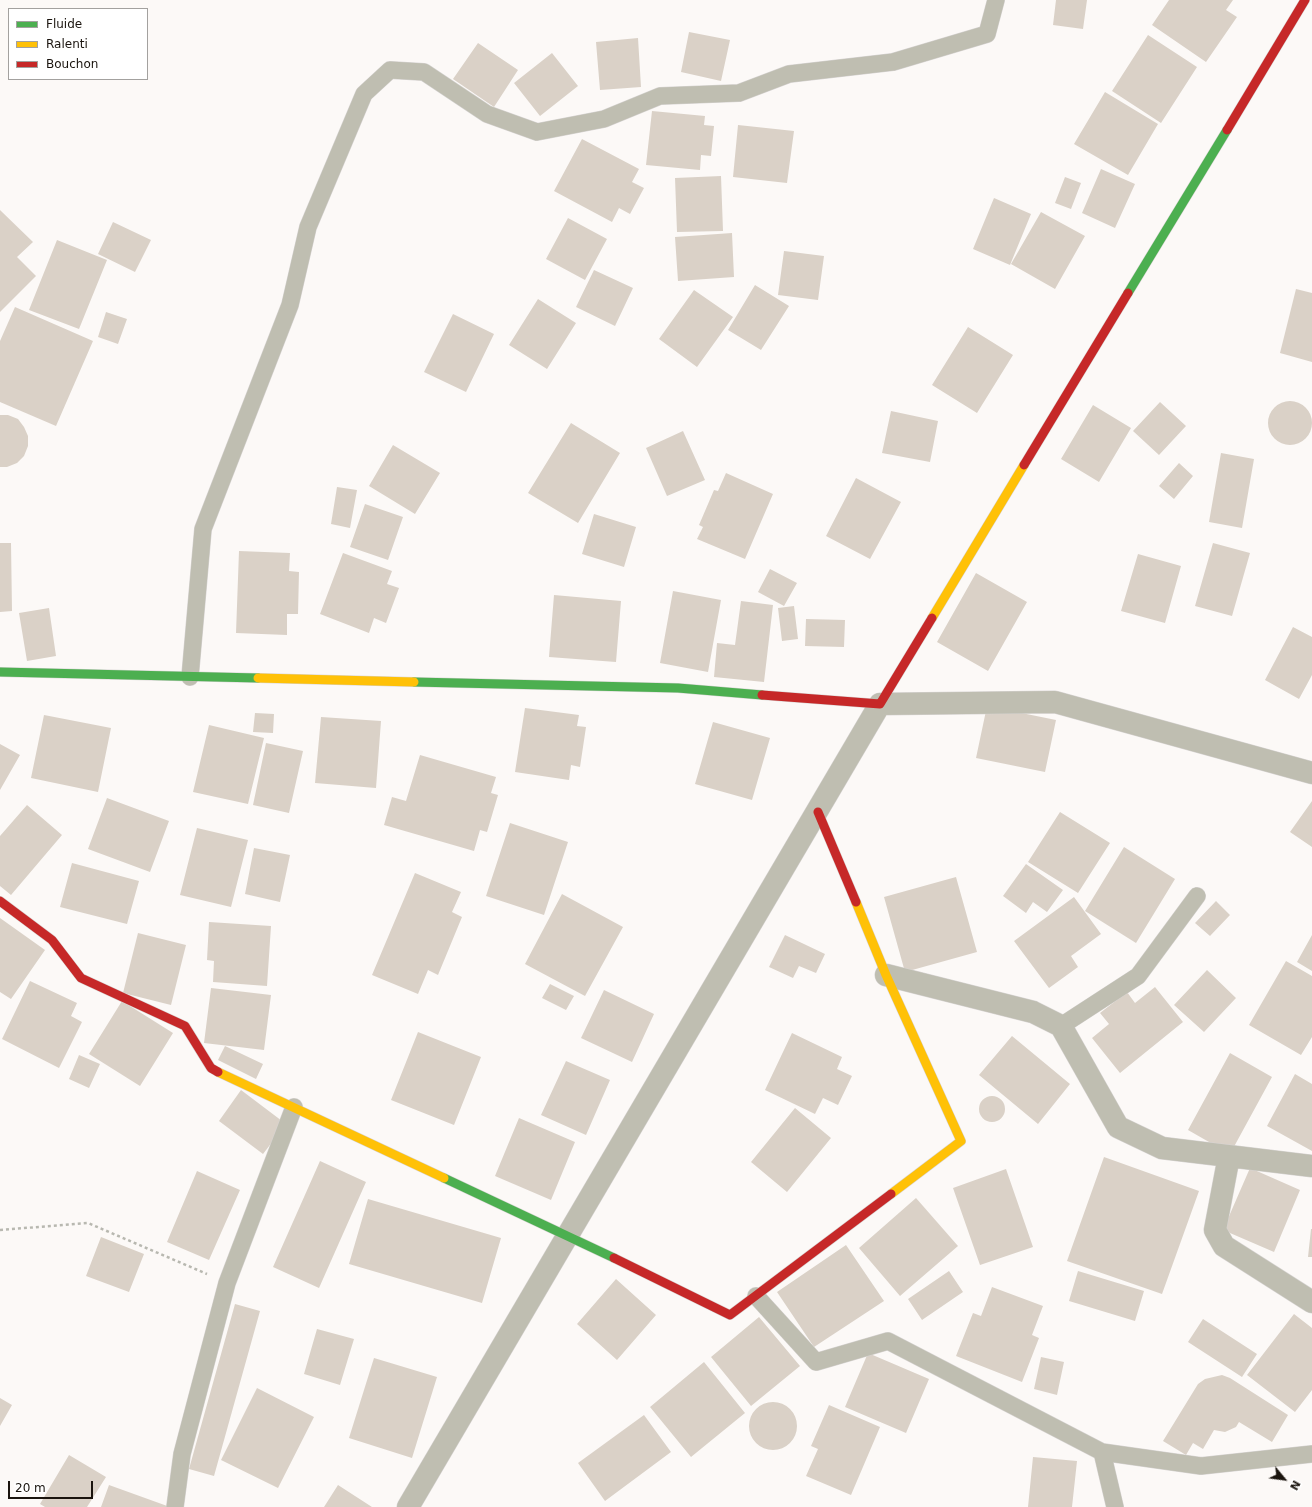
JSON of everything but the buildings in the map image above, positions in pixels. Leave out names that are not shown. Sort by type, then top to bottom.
[{"type":"street","points":[[408,1507],[818,812],[880,704],[1305,0]]},
{"type":"street","points":[[0,672],[678,688],[880,704],[1055,702],[1312,773]]},
{"type":"street","points":[[0,901],[52,940],[81,978],[185,1026],[211,1068],[568,1236],[730,1315],[961,1141],[886,975],[818,812]]},
{"type":"street","points":[[886,975],[1033,1012],[1061,1026],[1118,1127],[1162,1148],[1312,1166]]},
{"type":"street","points":[[1229,1156],[1215,1230],[1224,1246],[1312,1302]]},
{"type":"lane","points":[[190,677],[203,529],[290,305],[308,227],[364,94],[390,70],[424,72],[487,114],[537,132],[604,119],[660,96],[739,93],[789,74],[893,62],[987,34],[996,0]]},
{"type":"lane","points":[[1061,1026],[1138,976],[1197,896]]},
{"type":"lane","points":[[175,1507],[182,1454],[227,1283],[294,1107]]},
{"type":"lane","points":[[756,1296],[816,1362],[888,1341],[1102,1452],[1201,1466],[1312,1454]]},
{"type":"lane","points":[[1102,1452],[1115,1507]]},
{"type":"path","points":[[0,1230],[88,1223],[227,1283]]},
{"type":"traffic: fast","points":[[1128,293],[1227,130]]},
{"type":"traffic: fast","points":[[0,672],[258,678]]},
{"type":"traffic: fast","points":[[414,682],[678,688],[762,695]]},
{"type":"traffic: fast","points":[[444,1178],[614,1258]]},
{"type":"traffic: slow","points":[[932,618],[1024,465]]},
{"type":"traffic: slow","points":[[258,678],[414,682]]},
{"type":"traffic: slow","points":[[856,902],[886,975],[961,1141],[891,1194]]},
{"type":"traffic: slow","points":[[218,1072],[444,1178]]},
{"type":"traffic: jam","points":[[1227,130],[1305,0]]},
{"type":"traffic: jam","points":[[1024,465],[1128,293]]},
{"type":"traffic: jam","points":[[762,695],[880,704],[932,618]]},
{"type":"traffic: jam","points":[[818,812],[856,902]]},
{"type":"traffic: jam","points":[[0,901],[52,940],[81,978],[185,1026],[211,1068],[218,1072]]},
{"type":"traffic: jam","points":[[614,1258],[730,1315],[891,1194]]}]
